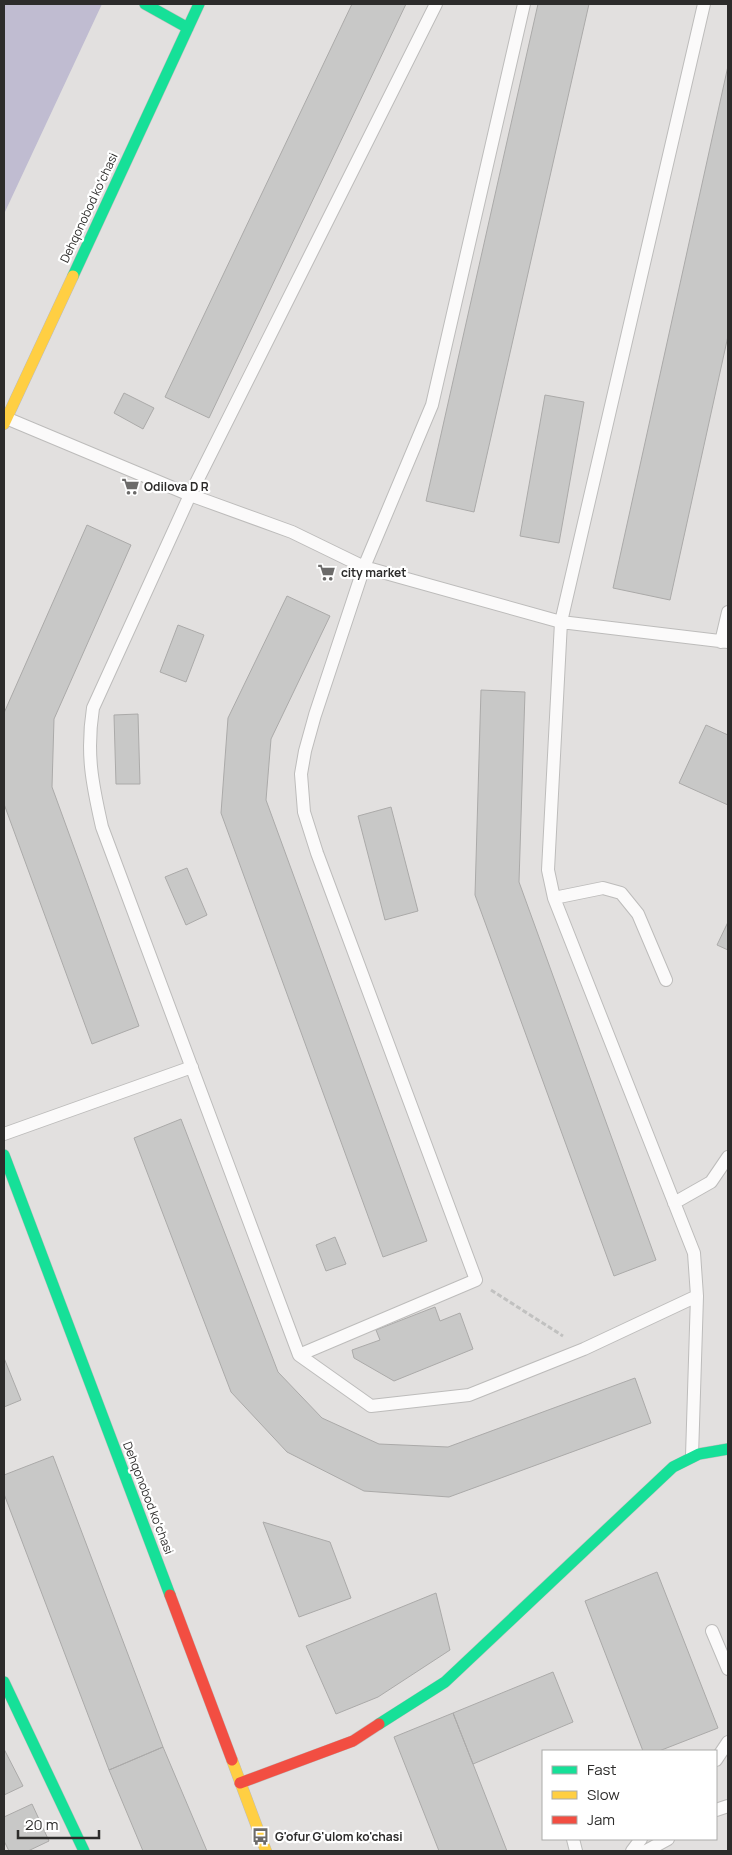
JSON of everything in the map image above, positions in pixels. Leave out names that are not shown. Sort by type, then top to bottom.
[{"type":"main road","points":[[145,4],[188,28]]},
{"type":"main road","name":"Dehqonobod koʻchasi","points":[[5,421],[199,4]]},
{"type":"main road","name":"Dehqonobod koʻchasi","points":[[4,1155],[266,1851]]},
{"type":"main road","points":[[240,1783],[352,1741],[445,1682],[673,1467],[692,1456],[712,1450],[728,1449]]},
{"type":"main road","points":[[4,1682],[84,1851]]},
{"type":"lane","points":[[436,4],[190,495],[93,708],[89,730],[92,784],[102,826],[299,1355],[371,1406],[469,1395],[584,1349],[697,1296]]},
{"type":"lane","points":[[299,1355],[476,1280],[317,854],[304,812],[300,774],[315,715],[364,566],[432,405],[524,4]]},
{"type":"lane","points":[[692,1456],[697,1296],[694,1253],[554,898],[548,870],[561,622],[704,4]]},
{"type":"lane","points":[[5,421],[190,495],[292,532],[364,566],[561,622],[725,642],[728,612]]},
{"type":"lane","points":[[554,898],[603,888],[621,893],[638,914],[666,980]]},
{"type":"lane","points":[[4,1134],[192,1067]]},
{"type":"lane","points":[[674,1203],[712,1182],[728,1157]]},
{"type":"lane","points":[[712,1631],[728,1669]]},
{"type":"lane","points":[[717,1758],[728,1742]]},
{"type":"lane","points":[[632,1851],[640,1840]]},
{"type":"lane","points":[[646,1851],[666,1840]]},
{"type":"path","points":[[476,1280],[584,1349]]},
{"type":"shaded area","points":[[4,4],[102,4],[4,214]]},
{"type":"building","points":[[352,4],[406,4],[209,418],[165,397]]},
{"type":"building","points":[[538,4],[589,4],[474,512],[426,501]]},
{"type":"building","points":[[728,66],[728,336],[670,600],[613,588]]},
{"type":"building","points":[[124,393],[154,408],[143,429],[114,413]]},
{"type":"building","points":[[545,395],[584,402],[559,543],[520,536]]},
{"type":"building","points":[[87,525],[131,545],[54,719],[52,787],[139,1026],[92,1044],[4,804],[4,713]]},
{"type":"building","points":[[287,596],[330,616],[271,739],[266,800],[427,1241],[383,1257],[221,813],[228,718]]},
{"type":"building","points":[[178,625],[204,635],[186,682],[160,672]]},
{"type":"building","points":[[481,690],[525,692],[519,882],[656,1260],[614,1276],[475,895]]},
{"type":"building","points":[[138,714],[140,784],[116,784],[114,715]]},
{"type":"building","points":[[706,725],[728,735],[728,805],[679,783]]},
{"type":"building","points":[[391,807],[418,911],[385,920],[358,816]]},
{"type":"building","points":[[187,868],[207,915],[186,925],[165,877]]},
{"type":"building","points":[[728,922],[728,950],[717,945]]},
{"type":"building","points":[[181,1119],[278,1372],[322,1418],[379,1444],[448,1447],[635,1378],[651,1423],[449,1497],[364,1491],[287,1452],[231,1392],[134,1138]]},
{"type":"building","points":[[335,1237],[346,1264],[326,1271],[316,1245]]},
{"type":"building","points":[[435,1307],[440,1321],[460,1313],[473,1349],[394,1381],[354,1358],[352,1350],[380,1340],[376,1330]]},
{"type":"building","points":[[4,1358],[21,1400],[4,1407]]},
{"type":"building","points":[[53,1456],[163,1747],[109,1770],[4,1494],[4,1475]]},
{"type":"building","points":[[263,1522],[330,1542],[351,1598],[299,1617]]},
{"type":"building","points":[[657,1572],[718,1728],[662,1750],[643,1750],[585,1601]]},
{"type":"building","points":[[436,1593],[450,1650],[378,1697],[336,1714],[306,1646]]},
{"type":"building","points":[[553,1672],[573,1722],[473,1764],[453,1713]]},
{"type":"building","points":[[453,1713],[507,1851],[439,1851],[394,1737]]},
{"type":"building","points":[[163,1747],[207,1851],[143,1851],[109,1770]]},
{"type":"building","points":[[4,1749],[23,1786],[4,1795]]},
{"type":"building","points":[[32,1804],[49,1841],[28,1851],[9,1851],[4,1841],[4,1817]]},
{"type":"traffic: fast","points":[[145,4],[188,28]]},
{"type":"traffic: fast","points":[[73,276],[199,4]]},
{"type":"traffic: fast","points":[[4,1155],[170,1595]]},
{"type":"traffic: fast","points":[[379,1724],[445,1682],[673,1467],[699,1454],[728,1449]]},
{"type":"traffic: fast","points":[[4,1682],[84,1851]]},
{"type":"traffic: slow","points":[[4,424],[73,276]]},
{"type":"traffic: slow","points":[[232,1760],[266,1851]]},
{"type":"traffic: jam","points":[[170,1595],[232,1760]]},
{"type":"traffic: jam","points":[[240,1783],[353,1741],[379,1724]]},
{"type":"place","name":"Odilova D R","points":[[130,487]]},
{"type":"place","name":"city market","points":[[327,573]]},
{"type":"place","name":"G'ofur G'ulom ko'chasi","points":[[261,1837]]}]
